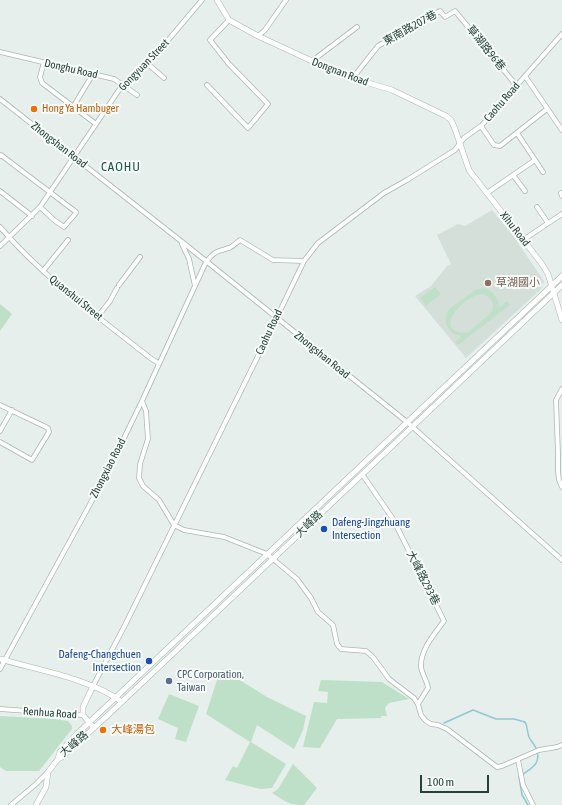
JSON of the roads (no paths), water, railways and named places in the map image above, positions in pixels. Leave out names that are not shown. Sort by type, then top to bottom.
[{"type":"street","name":"Gongyuan Street","points":[[0,246],[40,207],[123,84],[148,64],[202,0]]},
{"type":"street","points":[[207,85],[248,128],[268,104],[229,64],[210,40],[229,20],[217,0]]},
{"type":"street","points":[[258,36],[265,30],[286,0]]},
{"type":"street","name":"東南路207巷","points":[[352,79],[378,46],[440,11],[445,17],[455,11]]},
{"type":"street","name":"草湖路96巷","points":[[455,11],[516,85]]},
{"type":"street","name":"Dongnan Road","points":[[229,20],[312,62],[352,79],[392,90],[446,116],[453,124],[460,143]]},
{"type":"street","points":[[312,62],[357,27]]},
{"type":"street","name":"Caohu Road","points":[[82,715],[83,706],[125,625],[304,261],[318,243],[364,207],[384,193],[455,150],[464,138],[481,126],[562,34]]},
{"type":"street","name":"Donghu Road","points":[[0,52],[114,79],[137,95]]},
{"type":"street","points":[[44,62],[40,77],[42,83],[96,124]]},
{"type":"street","points":[[148,64],[164,78]]},
{"type":"street","points":[[73,107],[93,74]]},
{"type":"street","points":[[525,76],[562,130]]},
{"type":"street","name":"Zhongshan Road","points":[[0,99],[407,422],[562,560]]},
{"type":"street","points":[[481,126],[494,145],[497,146],[517,134],[547,109]]},
{"type":"street","points":[[517,134],[543,172]]},
{"type":"street","name":"Xihu Road","points":[[460,143],[469,170],[542,264],[548,274],[562,320]]},
{"type":"street","points":[[0,156],[1,155],[50,191],[76,212],[76,214],[64,227],[40,207]]},
{"type":"street","points":[[487,193],[535,160]]},
{"type":"street","points":[[513,175],[525,191]]},
{"type":"street","points":[[0,191],[32,216]]},
{"type":"street","points":[[537,207],[548,223]]},
{"type":"street","points":[[523,240],[562,214]]},
{"type":"street","name":"Quanshui Street","points":[[0,227],[26,256],[43,271],[158,363]]},
{"type":"street","points":[[43,271],[68,240]]},
{"type":"street","points":[[206,262],[213,253],[230,248],[240,240],[273,260],[304,261]]},
{"type":"street","points":[[182,242],[189,259],[195,286]]},
{"type":"street","points":[[98,316],[140,257]]},
{"type":"street","name":"Zhongxiao Road","points":[[0,669],[2,659],[107,473],[206,262]]},
{"type":"street","name":"大峰路","points":[[58,759],[60,752],[115,697],[562,276]]},
{"type":"street","name":"大峰路","points":[[58,759],[122,702],[362,474],[413,428],[562,285]]},
{"type":"street","points":[[562,389],[556,400],[558,471],[562,488]]},
{"type":"street","points":[[142,401],[146,411],[148,439],[140,464],[139,478],[143,486],[159,500],[174,525],[184,530],[224,537],[267,554],[282,565],[297,579],[311,598],[318,612],[333,625],[334,635],[338,647],[341,649],[366,651],[373,657],[389,679],[414,698],[418,704],[421,715],[426,721],[448,729],[497,767],[518,760],[539,750],[562,745]]},
{"type":"street","points":[[0,405],[48,428],[50,432],[32,460],[0,442]]},
{"type":"street","points":[[0,431],[12,410]]},
{"type":"street","name":"大峰路293巷","points":[[362,474],[393,519],[444,621],[428,643],[422,659],[421,667],[428,688],[418,704]]},
{"type":"street","points":[[2,659],[93,686],[122,702]]},
{"type":"street","name":"Renhua Road","points":[[0,709],[82,715],[94,728]]},
{"type":"street","points":[[11,805],[36,784],[58,759]]},
{"type":"street","points":[[518,760],[523,785],[533,805]]},
{"type":"street","points":[[36,805],[46,787],[48,772]]},
{"type":"waterway","points":[[444,723],[473,710],[496,719],[514,719],[525,722],[529,737],[538,754],[538,759],[534,766],[519,777],[522,795],[528,805]]},
{"type":"place","name":"Hong Ya Hambuger","points":[[34,109]]},
{"type":"place","name":"草湖國小","points":[[488,283]]},
{"type":"place","name":"Dafeng-Jingzhuang Intersection","points":[[324,529]]},
{"type":"place","name":"Dafeng-Changchuen Intersection","points":[[149,661]]},
{"type":"place","name":"CPC Corporation, Taiwan","points":[[169,681]]},
{"type":"place","name":"大峰湯包","points":[[103,730]]},
{"type":"district","name":"CAOHU","points":[[121,167]]}]
